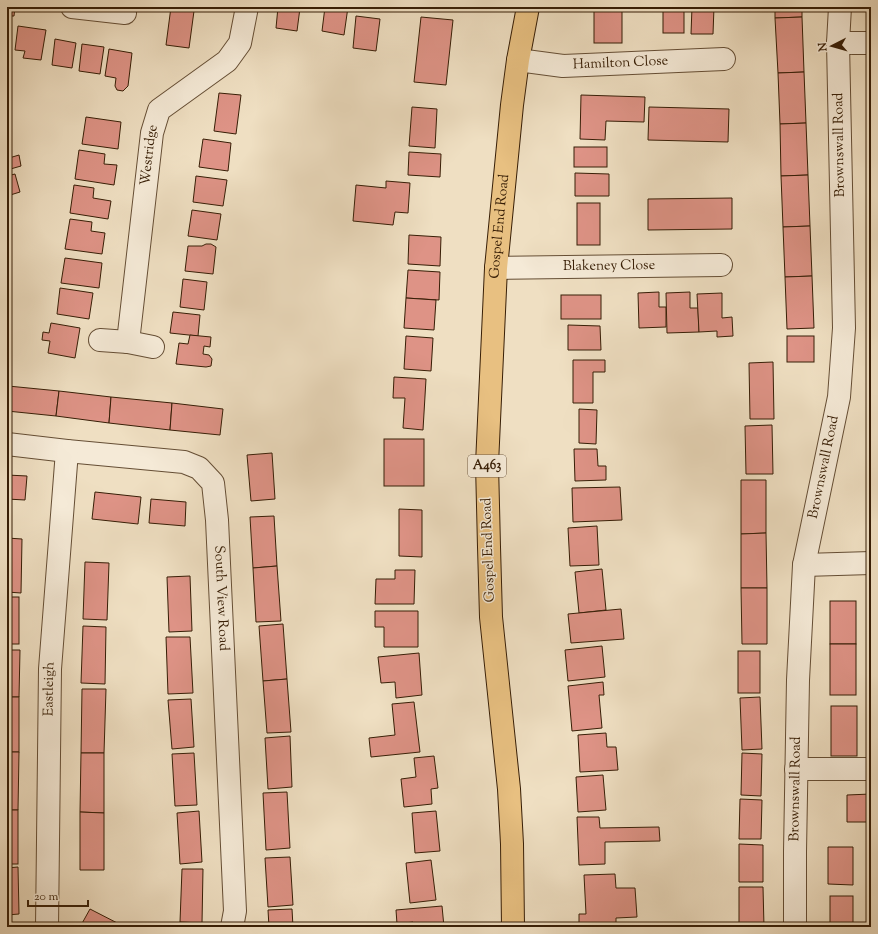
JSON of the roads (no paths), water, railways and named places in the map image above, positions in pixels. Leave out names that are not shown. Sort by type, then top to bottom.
[{"type":"main road","name":"Gospel End Road","points":[[513,927],[512,844],[509,789],[491,617],[487,464],[496,268],[512,105],[518,60],[528,7]]},
{"type":"street","points":[[72,7],[125,13]]},
{"type":"street","name":"Westridge","points":[[128,342],[152,133],[159,110],[227,61],[240,42],[246,7]]},
{"type":"street","name":"Brownswall Road","points":[[795,927],[798,680],[804,565],[839,397],[844,328],[838,43],[840,7]]},
{"type":"street","points":[[838,43],[871,43]]},
{"type":"street","name":"Hamilton Close","points":[[518,60],[563,66],[724,59]]},
{"type":"street","name":"Blakeney Close","points":[[496,268],[721,264]]},
{"type":"street","points":[[100,340],[128,342],[153,347]]},
{"type":"street","name":"South View Road","points":[[7,444],[184,462],[199,468],[213,483],[217,520],[235,911],[232,927]]},
{"type":"street","name":"Eastleigh","points":[[47,927],[50,669],[67,451]]},
{"type":"street","points":[[804,565],[871,563]]},
{"type":"street","points":[[796,769],[871,769]]}]
